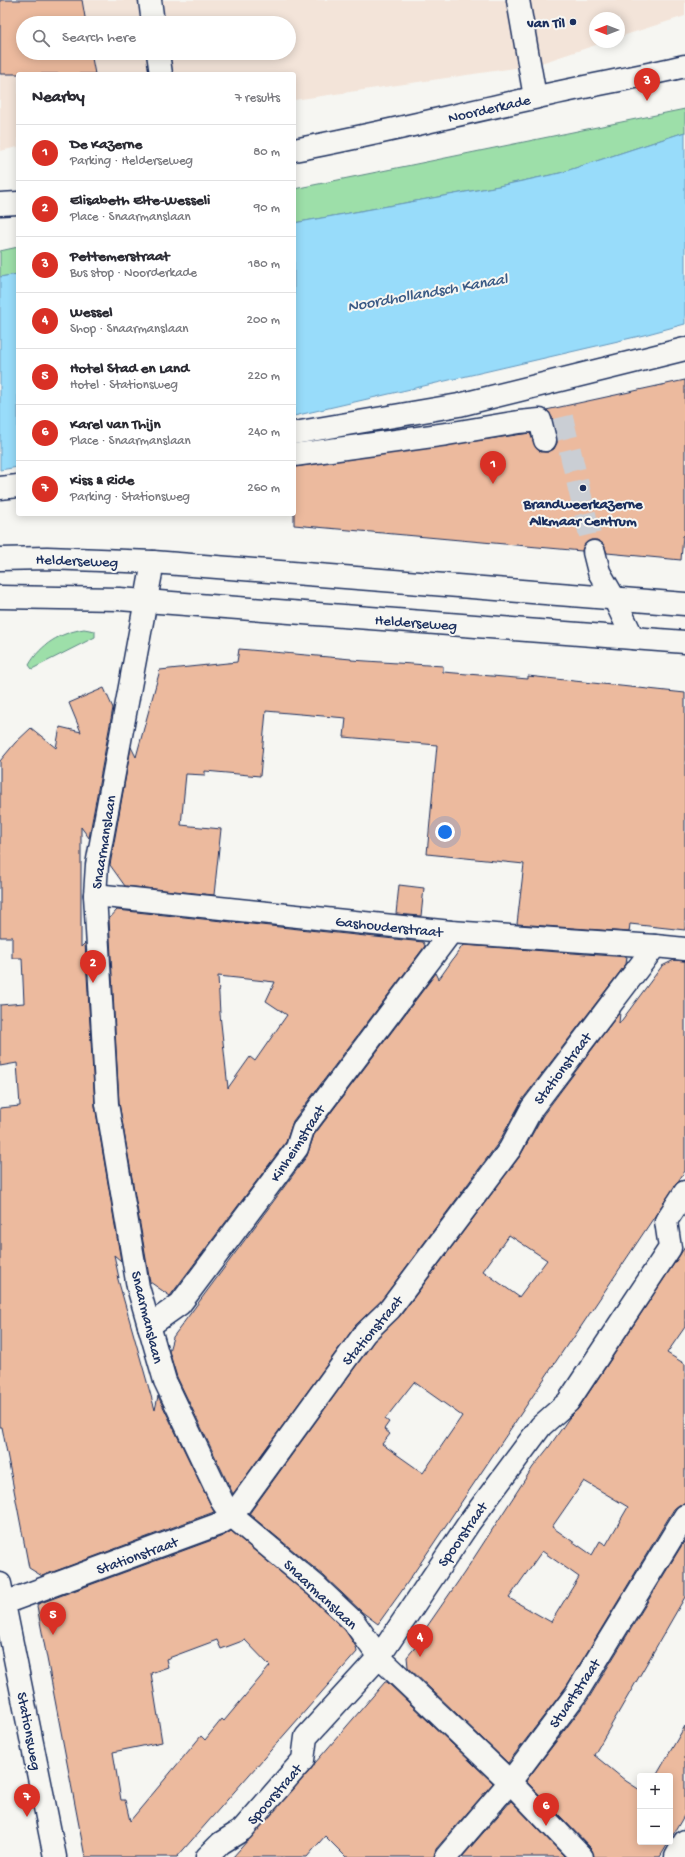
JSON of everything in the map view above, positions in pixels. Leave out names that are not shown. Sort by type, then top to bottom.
[{"type":"street","points":[[150,0],[152,16]]},
{"type":"street","points":[[518,0],[536,97]]},
{"type":"street","points":[[159,60],[161,72]]},
{"type":"street","name":"Noorderkade","points":[[296,150],[356,139],[536,97],[646,76],[685,66]]},
{"type":"street","points":[[296,433],[459,405],[685,349]]},
{"type":"street","points":[[296,454],[540,420],[545,440]]},
{"type":"street","points":[[0,488],[16,486]]},
{"type":"street","points":[[594,552],[599,572],[614,598],[633,638]]},
{"type":"street","name":"Helderseweg","points":[[0,559],[46,558],[153,562],[685,604]]},
{"type":"street","points":[[146,610],[153,562]]},
{"type":"street","name":"Helderseweg","points":[[0,598],[34,597],[146,610],[685,642]]},
{"type":"street","name":"Snaarmanslaan","points":[[146,610],[97,864],[95,895],[107,1104],[138,1287],[165,1381],[223,1503],[232,1516],[316,1586],[354,1622],[379,1657],[510,1782],[582,1857]]},
{"type":"street","name":"Gashouderstraat","points":[[95,895],[451,932],[685,949]]},
{"type":"street","name":"Kinheimstraat","points":[[149,1326],[180,1304],[297,1148],[303,1129],[451,932]]},
{"type":"street","name":"Stationstraat","points":[[2,1594],[219,1524],[232,1516],[365,1333],[390,1309],[510,1149],[532,1108],[655,946]]},
{"type":"street","name":"Spoorstraat","points":[[207,1857],[221,1842],[242,1830],[303,1760],[306,1737],[379,1657],[468,1523],[541,1426],[568,1402],[670,1248],[666,1221],[685,1192]]},
{"type":"street","name":"Stuartstraat","points":[[446,1857],[510,1782],[576,1694],[685,1516]]},
{"type":"street","name":"Stationsweg","points":[[2,1594],[5,1629],[55,1857]]},
{"type":"street","points":[[676,1857],[685,1841]]},
{"type":"shaded area","points":[[0,0],[685,0],[685,16],[625,35],[625,12],[589,12],[589,47],[535,65],[296,100],[296,72],[16,72],[16,147],[0,151]]},
{"type":"green space","points":[[685,109],[685,132],[560,173],[499,186],[296,223],[296,189]]},
{"type":"green space","points":[[16,247],[16,274],[0,277],[0,251]]},
{"type":"green space","points":[[84,629],[95,631],[95,637],[32,669],[29,665],[45,645],[67,633]]},
{"type":"water","name":"Noordhollandsch Kanaal","points":[[685,132],[685,324],[644,335],[296,416],[296,223],[499,186],[560,173]]},
{"type":"water","points":[[16,274],[16,467],[0,470],[0,277]]},
{"type":"building","points":[[0,0],[82,0],[85,16],[16,16],[16,60],[92,60],[95,72],[16,72],[16,74],[0,74]]},
{"type":"building","points":[[685,380],[685,535],[683,536],[681,560],[607,553],[603,544],[597,540],[591,540],[586,543],[582,551],[294,525],[294,516],[296,516],[296,467],[530,433],[536,448],[541,452],[548,452],[554,449],[557,443],[557,437],[552,417],[546,410]]},
{"type":"building","points":[[239,649],[351,660],[443,666],[443,672],[528,679],[528,676],[685,693],[685,930],[630,924],[629,932],[517,924],[524,864],[427,854],[437,745],[344,737],[346,718],[266,711],[260,776],[205,771],[205,775],[186,774],[181,825],[221,829],[214,895],[125,886],[110,865],[131,747],[136,757],[160,670],[237,662]]},
{"type":"building","points":[[104,688],[113,708],[89,838],[81,827],[81,947],[85,943],[95,1106],[121,1261],[114,1255],[119,1278],[117,1276],[155,1410],[158,1396],[214,1512],[42,1576],[29,1568],[2,1427],[0,1427],[0,1108],[20,1106],[17,1063],[0,1066],[0,1005],[24,1003],[22,958],[12,958],[12,937],[0,937],[0,761],[15,743],[31,728],[56,748],[60,727],[81,732],[69,703]]},
{"type":"building","points":[[399,885],[424,888],[421,916],[396,914]]},
{"type":"building","points":[[117,910],[423,942],[425,946],[293,1121],[286,1142],[170,1296],[150,1282],[119,1103],[109,919]],"holes":[[[218,976],[275,982],[266,1001],[287,1015],[255,1061],[250,1057],[228,1088],[220,1014]]]},
{"type":"building","points":[[463,945],[627,957],[626,964],[522,1100],[499,1142],[381,1301],[355,1326],[233,1494],[177,1377],[169,1351],[173,1337],[307,1156],[314,1135],[436,973],[439,979]]},
{"type":"building","points":[[674,960],[685,961],[685,1171],[570,1343],[569,1342],[378,1624],[362,1612],[324,1576],[249,1514],[374,1341],[400,1316],[520,1156],[543,1115],[620,1012],[619,1024],[662,966]],"holes":[[[509,1235],[547,1260],[519,1297],[483,1271]],[[414,1382],[462,1416],[423,1473],[382,1444],[390,1434],[384,1429],[389,1422],[385,1419]]]},
{"type":"building","points":[[685,1247],[685,1327],[667,1353],[685,1364],[685,1504],[679,1505],[674,1509],[566,1687],[508,1763],[408,1667],[407,1657],[429,1631],[426,1628],[464,1573],[533,1467],[569,1418],[578,1409]],"holes":[[[584,1481],[628,1507],[606,1545],[600,1541],[592,1555],[552,1527]],[[542,1551],[579,1577],[551,1622],[509,1598]]]},
{"type":"building","points":[[231,1531],[308,1595],[345,1630],[356,1647],[357,1652],[177,1857],[85,1857],[37,1606],[38,1604],[223,1536]],"holes":[[[217,1640],[221,1649],[245,1640],[270,1666],[224,1721],[222,1719],[205,1740],[201,1736],[130,1821],[125,1800],[121,1800],[113,1752],[162,1742],[151,1673],[168,1667],[166,1659]]]},
{"type":"building","points":[[685,1540],[685,1597],[594,1755],[637,1788],[637,1845],[667,1845],[660,1857],[594,1857],[591,1848],[526,1781],[587,1701]]},
{"type":"building","points":[[385,1682],[387,1682],[493,1783],[436,1849],[434,1857],[346,1857],[325,1836],[307,1857],[233,1857],[312,1768]]},
{"type":"building","points":[[685,1726],[685,1814],[673,1835],[673,1773],[658,1773]]},
{"type":"building","points":[[511,1801],[565,1857],[462,1857]]},
{"type":"tunnel","points":[[562,417],[594,552]]},
{"type":"place","name":"van Til","points":[[573,22]]},
{"type":"place","name":"Pettemerstraat","points":[[647,101]]},
{"type":"place","name":"De Kazerne","points":[[493,484]]},
{"type":"place","name":"Brandweerkazerne Alkmaar Centrum","points":[[583,488]]},
{"type":"place","name":"Elisabeth Elte-Wesseli","points":[[93,983]]},
{"type":"place","name":"Hotel Stad en Land","points":[[53,1635]]},
{"type":"place","name":"Wessel","points":[[420,1657]]},
{"type":"place","name":"Kiss & Ride","points":[[27,1817]]},
{"type":"place","name":"Karel van Thijn","points":[[546,1826]]}]
